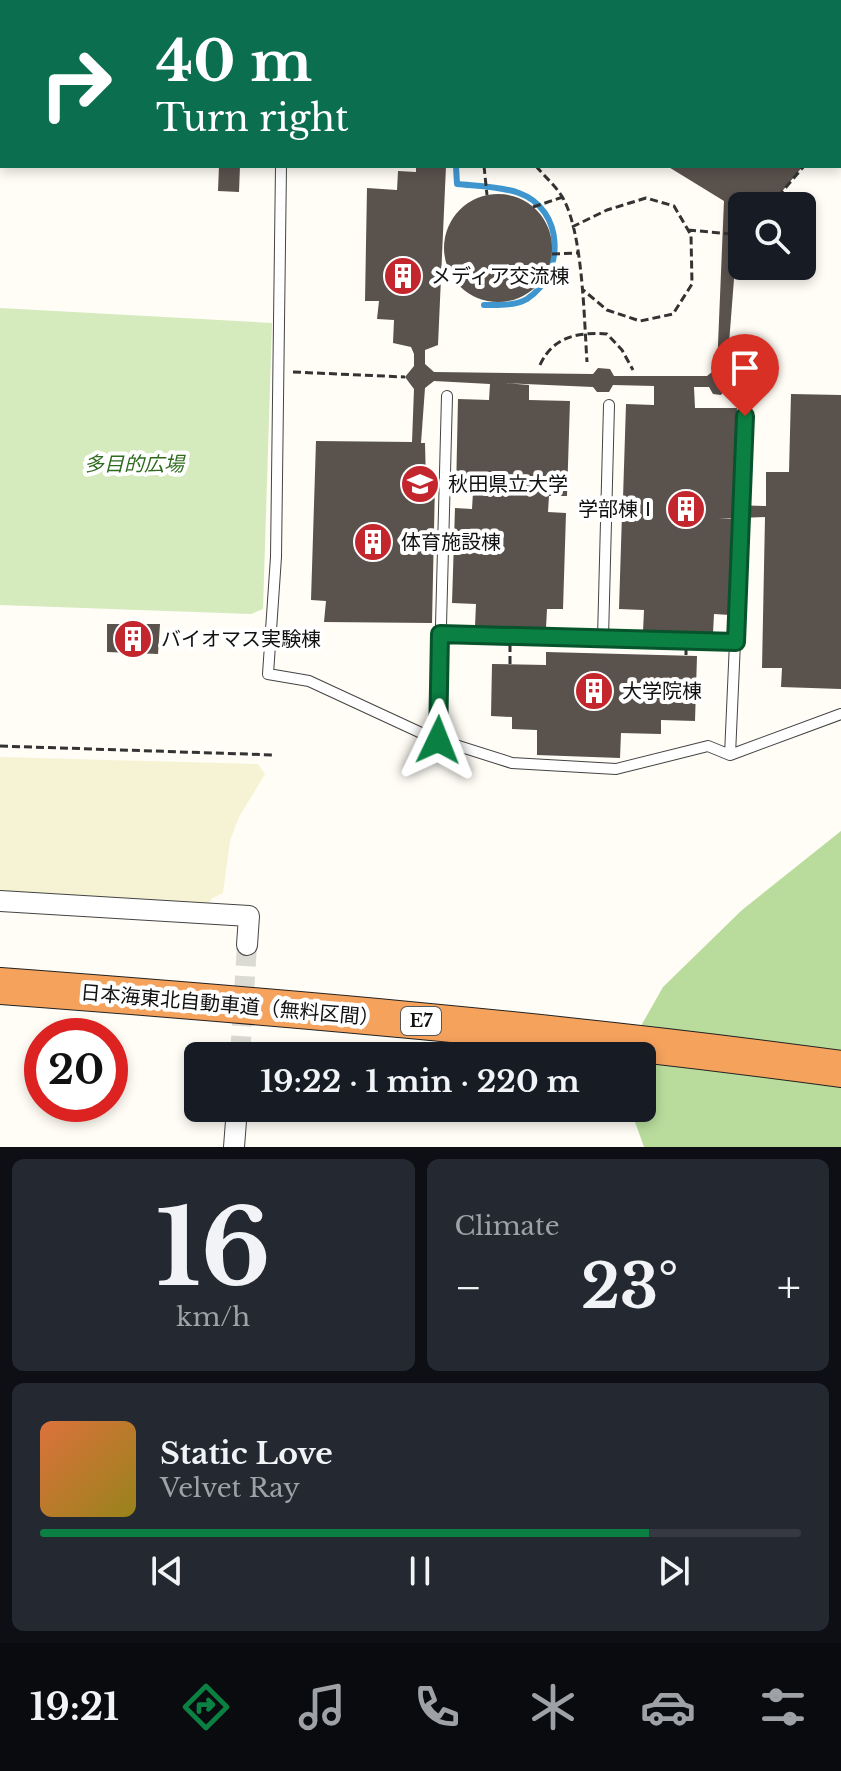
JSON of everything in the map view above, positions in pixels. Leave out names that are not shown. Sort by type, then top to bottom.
[{"type":"highway","name":"日本海東北自動車道（無料区間）","points":[[0,986],[547,1033],[841,1069]]},
{"type":"highway","name":"日本海東北自動車道（無料区間）","points":[[0,1004],[431,1042]]},
{"type":"highway","points":[[656,1066],[841,1086]]},
{"type":"street","points":[[0,901],[249,916],[247,945]]},
{"type":"street","points":[[234,1147],[236,1122]]},
{"type":"lane","points":[[281,168],[276,557],[268,674],[309,681],[438,740],[512,763],[616,769],[708,746],[730,755],[841,714]]},
{"type":"lane","points":[[438,740],[447,396]]},
{"type":"lane","points":[[603,638],[609,405]]},
{"type":"lane","points":[[730,755],[745,416]]},
{"type":"lane","points":[[440,634],[736,642]]},
{"type":"path","points":[[484,168],[487,195]]},
{"type":"path","points":[[538,168],[563,197],[572,227],[582,289],[587,362]]},
{"type":"path","points":[[782,192],[802,168]]},
{"type":"path","points":[[533,207],[563,197]]},
{"type":"path","points":[[572,227],[607,210],[646,198],[674,206],[691,235],[692,284],[673,314],[640,321],[607,310],[582,289]]},
{"type":"path","points":[[688,230],[728,234]]},
{"type":"path","points":[[552,254],[577,253]]},
{"type":"path","points":[[540,365],[546,351],[560,340],[585,332],[607,334],[622,350],[633,370]]},
{"type":"path","points":[[278,372],[405,377]]},
{"type":"path","points":[[510,627],[510,664]]},
{"type":"path","points":[[686,633],[686,655]]},
{"type":"path","points":[[0,746],[275,755]]},
{"type":"shaded area","points":[[0,757],[258,764],[265,774],[239,817],[230,841],[223,893],[211,899],[209,908],[0,897]]},
{"type":"green space","name":"多目的広場","points":[[0,308],[272,323],[263,609],[251,614],[0,605]]},
{"type":"green space","points":[[841,831],[841,1147],[644,1147],[635,1122],[656,1122],[656,1042],[632,1042],[663,987],[742,910]]},
{"type":"building","points":[[219,168],[240,168],[239,192],[218,191]]},
{"type":"building","points":[[446,168],[438,345],[425,350],[425,364],[434,372],[593,374],[598,368],[610,369],[614,376],[707,376],[717,368],[724,201],[670,168],[801,168],[782,192],[728,192],[728,280],[734,280],[727,369],[729,384],[721,395],[713,394],[709,387],[694,387],[695,408],[737,408],[733,505],[766,506],[766,472],[789,472],[791,394],[841,395],[841,689],[781,687],[782,668],[762,668],[765,517],[718,519],[733,519],[730,615],[714,614],[713,633],[643,632],[644,610],[619,609],[622,514],[640,514],[640,499],[623,498],[626,404],[654,405],[654,386],[613,385],[609,392],[597,392],[593,387],[505,383],[529,385],[529,400],[570,401],[567,496],[549,496],[548,512],[566,513],[563,609],[547,609],[546,628],[475,626],[476,604],[452,603],[455,508],[472,509],[473,492],[456,492],[458,399],[489,400],[490,384],[434,381],[425,388],[421,443],[425,443],[426,483],[435,483],[432,623],[324,622],[326,601],[311,600],[316,441],[412,442],[414,389],[405,377],[414,366],[414,354],[411,347],[393,343],[394,320],[377,319],[379,301],[365,301],[367,188],[397,190],[398,171]]},
{"type":"building","points":[[498,194],[528,203],[536,210],[543,218],[552,248],[543,278],[536,286],[528,293],[498,302],[468,293],[460,286],[453,278],[444,248],[453,218],[460,210],[468,203]]},
{"type":"building","name":"バイオマス実験棟","points":[[107,624],[160,624],[158,654],[107,652]]},
{"type":"building","name":"大学院棟","points":[[546,652],[697,656],[695,721],[661,720],[661,734],[621,733],[620,758],[537,755],[537,730],[512,729],[512,717],[491,716],[492,664],[546,665]]},
{"type":"waterway","points":[[456,168],[457,184],[519,193],[534,201],[552,227],[553,258],[549,274],[540,288],[517,303],[484,305]]},
{"type":"tunnel","points":[[241,1042],[247,945]]},
{"type":"place","name":"メディア交流棟","points":[[403,276]]},
{"type":"place","name":"秋田県立大学","points":[[420,484]]},
{"type":"place","name":"学部棟Ⅰ","points":[[686,509]]},
{"type":"place","name":"体育施設棟","points":[[373,542]]},
{"type":"place","name":"バイオマス実験棟","points":[[133,639]]},
{"type":"place","name":"大学院棟","points":[[594,691]]},
{"type":"route","points":[[438,740],[440,634],[736,642],[745,416]]}]
